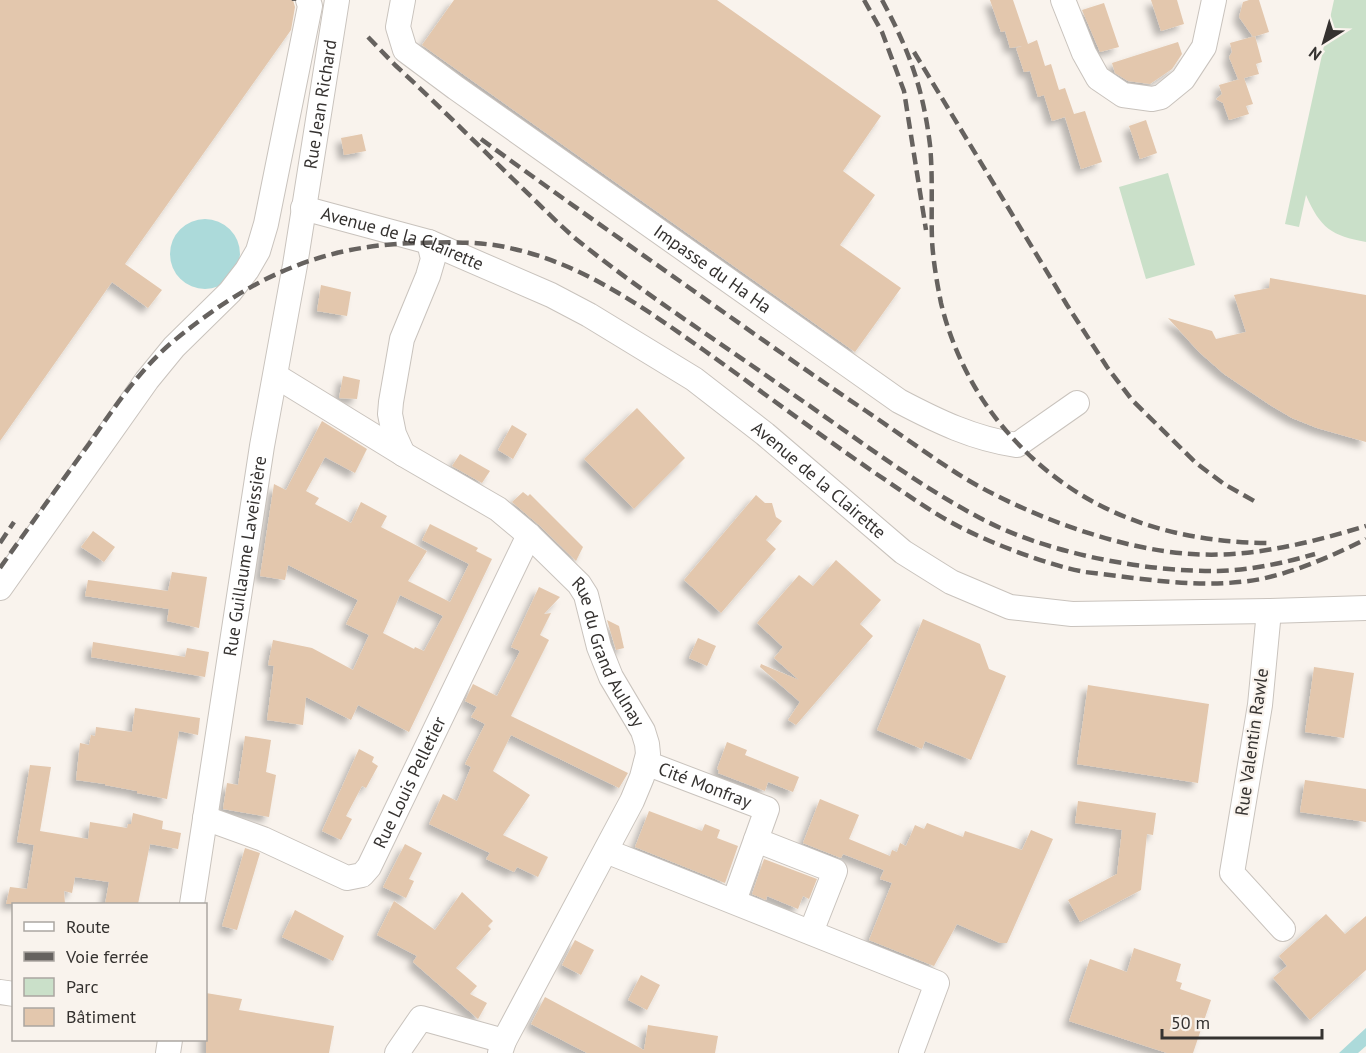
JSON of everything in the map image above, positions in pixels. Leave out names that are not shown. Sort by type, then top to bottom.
[{"type":"street","points":[[0,588],[147,380],[174,347],[230,292],[247,270],[258,250],[266,224],[310,6],[308,0]]},
{"type":"street","name":"Rue Jean Richard","points":[[303,208],[337,0]]},
{"type":"street","name":"Impasse du Ha Ha","points":[[403,0],[398,27],[405,50],[899,400],[944,425],[992,441],[1017,445],[1077,403]]},
{"type":"street","points":[[1071,2],[1084,53],[1098,78],[1123,95],[1152,99],[1161,98],[1183,79],[1204,47],[1214,0]]},
{"type":"street","name":"Avenue de la Clairette","points":[[303,208],[429,242],[550,295],[589,315],[694,379],[765,434],[903,552],[961,586],[1010,608],[1072,614],[1366,608]]},
{"type":"street","name":"Rue Guillaume Laveissière","points":[[192,903],[262,446],[276,376],[303,208]]},
{"type":"street","points":[[404,454],[394,434],[390,414],[391,402],[402,339],[429,276],[433,259],[429,242]]},
{"type":"street","name":"Rue du Grand Aulnay","points":[[276,376],[498,509],[529,535],[579,584],[586,595],[599,647],[611,677],[643,731],[648,754],[632,801],[502,1047]]},
{"type":"street","name":"Rue Louis Pelletier","points":[[205,818],[263,839],[347,878],[362,875],[369,867],[529,535]]},
{"type":"street","name":"Rue Valentin Rawle","points":[[1269,611],[1260,705],[1232,873],[1283,929]]},
{"type":"street","name":"Cité Monfray","points":[[646,763],[767,809],[734,902]]},
{"type":"street","points":[[756,840],[835,871],[811,932]]},
{"type":"street","points":[[606,850],[937,983],[911,1053]]},
{"type":"street","points":[[397,1053],[421,1018],[502,1047]]},
{"type":"green space","points":[[1334,0],[1366,0],[1366,242],[1344,237],[1328,229],[1316,215],[1306,195],[1299,227],[1285,224]]},
{"type":"green space","points":[[1168,173],[1195,265],[1146,279],[1119,187]]},
{"type":"water","points":[[205,219],[218,222],[230,229],[237,241],[240,254],[237,267],[230,279],[218,286],[205,289],[192,286],[180,279],[173,267],[170,254],[173,241],[180,229],[192,222]]},
{"type":"water","points":[[1366,1028],[1366,1046],[1358,1053],[1339,1053]]},
{"type":"building","points":[[0,0],[293,0],[295,7],[291,30],[125,264],[162,290],[148,308],[112,282],[0,441]]},
{"type":"building","points":[[454,0],[717,0],[881,116],[843,171],[875,195],[840,245],[901,288],[855,352],[422,45]]},
{"type":"building","points":[[990,0],[1013,0],[1028,44],[1037,40],[1045,66],[1051,64],[1059,90],[1065,88],[1074,114],[1085,111],[1102,162],[1081,169],[1065,117],[1052,121],[1044,95],[1038,97],[1030,71],[1024,72],[1016,48],[1022,46],[1010,48],[1005,31],[1001,32]]},
{"type":"building","points":[[1151,0],[1177,0],[1184,24],[1161,31]]},
{"type":"building","points":[[1259,0],[1269,32],[1253,37],[1239,17],[1243,2]]},
{"type":"building","points":[[1104,3],[1119,47],[1100,52],[1082,10]]},
{"type":"building","points":[[1255,36],[1262,62],[1256,64],[1259,74],[1244,78],[1253,104],[1246,106],[1249,114],[1229,120],[1223,103],[1216,99],[1222,94],[1219,85],[1240,79],[1229,57],[1232,52],[1230,43]]},
{"type":"building","points":[[1178,42],[1182,54],[1172,69],[1150,84],[1128,81],[1115,73],[1112,63]]},
{"type":"building","points":[[1146,120],[1157,153],[1140,159],[1129,126]]},
{"type":"building","points":[[362,134],[366,151],[344,155],[341,138]]},
{"type":"building","points":[[1270,278],[1366,295],[1366,442],[1317,428],[1292,418],[1270,405],[1224,374],[1199,352],[1168,318],[1212,331],[1216,339],[1246,332],[1234,295],[1269,288]]},
{"type":"building","points":[[321,285],[351,292],[347,316],[317,311]]},
{"type":"building","points":[[343,376],[360,380],[357,399],[339,398]]},
{"type":"building","points":[[637,408],[685,458],[634,509],[584,459]]},
{"type":"building","points":[[322,421],[367,449],[355,473],[325,457],[306,491],[319,498],[315,504],[351,523],[361,502],[387,516],[381,527],[427,551],[408,581],[450,602],[469,564],[422,540],[430,524],[478,548],[476,551],[492,559],[409,732],[358,705],[351,720],[306,697],[303,725],[267,720],[274,666],[268,665],[273,640],[312,648],[353,670],[369,635],[346,624],[358,600],[288,565],[285,580],[260,576],[274,484],[286,490]],"holes":[[[400,595],[443,616],[424,651],[415,647],[414,649],[383,633]]]},
{"type":"building","points":[[512,425],[527,434],[513,459],[498,450]]},
{"type":"building","points":[[460,454],[490,471],[482,483],[452,466]]},
{"type":"building","points":[[523,492],[528,496],[530,494],[583,547],[576,561],[512,502]]},
{"type":"building","points":[[756,495],[765,503],[772,503],[776,517],[782,521],[766,540],[776,549],[721,613],[684,580]]},
{"type":"building","points":[[93,531],[115,547],[104,562],[81,547]]},
{"type":"building","points":[[836,560],[881,600],[860,624],[873,636],[796,725],[788,720],[800,702],[760,667],[761,664],[799,680],[774,658],[783,647],[757,623],[799,575],[813,586]]},
{"type":"building","points":[[172,572],[207,577],[199,628],[167,621],[169,609],[85,596],[88,580],[168,591]]},
{"type":"building","points":[[539,587],[560,597],[544,614],[551,613],[540,635],[549,640],[511,716],[628,773],[619,788],[511,735],[493,771],[530,795],[503,835],[548,857],[538,877],[517,867],[514,872],[486,859],[490,853],[429,824],[443,794],[457,801],[471,767],[465,764],[485,724],[471,717],[477,707],[465,701],[473,684],[497,696],[520,651],[511,647]]},
{"type":"building","points":[[923,619],[980,644],[989,669],[1006,676],[971,760],[925,741],[922,749],[877,730]]},
{"type":"building","points":[[607,620],[619,626],[624,648],[616,650]]},
{"type":"building","points":[[698,638],[716,646],[707,666],[689,658]]},
{"type":"building","points":[[93,642],[185,657],[187,648],[209,652],[205,677],[91,657]]},
{"type":"building","points":[[1314,667],[1354,673],[1344,738],[1305,732]]},
{"type":"building","points":[[1088,685],[1209,704],[1198,783],[1077,764]]},
{"type":"building","points":[[135,708],[200,718],[198,735],[179,731],[167,799],[105,784],[76,780],[80,743],[89,745],[91,735],[95,736],[96,727],[132,732]]},
{"type":"building","points":[[245,736],[271,740],[266,772],[276,775],[269,817],[223,809],[227,783],[238,785]]},
{"type":"building","points":[[727,742],[747,750],[745,755],[799,777],[793,792],[768,782],[765,791],[718,773],[717,769]]},
{"type":"building","points":[[359,749],[374,757],[372,762],[378,766],[366,788],[362,786],[346,816],[352,819],[341,840],[322,831]]},
{"type":"building","points":[[30,765],[51,767],[40,831],[88,839],[90,822],[127,828],[128,824],[131,824],[133,813],[163,821],[162,829],[181,833],[178,849],[150,844],[138,903],[105,903],[109,882],[75,877],[72,893],[64,891],[65,903],[6,904],[10,887],[27,889],[34,845],[17,842]]},
{"type":"building","points":[[1305,780],[1366,789],[1366,822],[1300,812]]},
{"type":"building","points":[[820,799],[859,815],[849,839],[890,856],[892,850],[897,852],[900,843],[906,846],[915,825],[924,829],[927,823],[963,837],[965,831],[1022,850],[1031,830],[1053,839],[1007,943],[1000,943],[957,924],[934,966],[869,940],[892,883],[880,879],[884,870],[843,854],[841,858],[803,843]]},
{"type":"building","points":[[1078,801],[1156,813],[1153,835],[1147,834],[1141,890],[1080,922],[1068,900],[1117,874],[1122,830],[1075,823]]},
{"type":"building","points":[[649,811],[702,831],[705,824],[720,830],[717,838],[738,846],[725,883],[635,847]]},
{"type":"building","points":[[405,844],[422,853],[409,879],[414,881],[406,898],[383,887]]},
{"type":"building","points":[[245,848],[260,853],[237,930],[222,926]]},
{"type":"building","points":[[764,859],[817,879],[809,899],[803,896],[798,909],[767,896],[766,900],[752,894]]},
{"type":"building","points":[[462,892],[493,921],[488,926],[491,929],[456,968],[477,986],[470,994],[487,1003],[478,1019],[413,962],[417,956],[377,935],[394,901],[435,930]]},
{"type":"building","points":[[295,910],[344,936],[333,961],[282,937]]},
{"type":"building","points":[[1326,914],[1345,934],[1366,916],[1366,970],[1310,1020],[1273,978],[1287,966],[1279,956]]},
{"type":"building","points":[[575,940],[594,950],[581,975],[562,965]]},
{"type":"building","points":[[1134,948],[1181,964],[1176,981],[1182,983],[1180,989],[1211,1000],[1193,1053],[1167,1053],[1069,1021],[1090,959],[1127,972]]},
{"type":"building","points":[[641,975],[660,985],[647,1010],[628,1000]]},
{"type":"building","points":[[207,993],[242,999],[239,1010],[334,1026],[329,1053],[206,1053]]},
{"type":"building","points":[[545,997],[644,1050],[648,1025],[718,1036],[715,1053],[587,1053],[531,1024]]},
{"type":"railway","points":[[864,0],[882,32],[904,91],[926,230]]},
{"type":"railway","points":[[882,0],[914,70],[927,124],[931,157],[933,248],[941,303],[950,334],[963,365],[988,408],[1025,451],[1054,476],[1085,497],[1118,514],[1153,527],[1190,536],[1268,543]]},
{"type":"railway","points":[[368,37],[552,217],[602,260],[885,459],[980,518],[1034,541],[1065,550],[1096,558],[1159,568],[1218,571],[1243,569],[1267,566],[1315,554]]},
{"type":"railway","points":[[914,52],[1067,305],[1107,367],[1132,400],[1196,463],[1224,484],[1256,502]]},
{"type":"railway","points":[[481,139],[763,340],[935,459],[1010,502],[1102,537],[1164,551],[1192,554],[1236,554],[1280,548],[1366,526]]},
{"type":"railway","points":[[0,568],[137,379],[158,355],[199,321],[256,284],[315,259],[382,245],[430,243],[502,246],[540,256],[590,277],[661,320],[853,458],[935,513],[985,539],[1019,553],[1085,572],[1149,580],[1229,583],[1261,579],[1288,572],[1366,539]]},
{"type":"railway","points":[[0,543],[14,522]]}]
